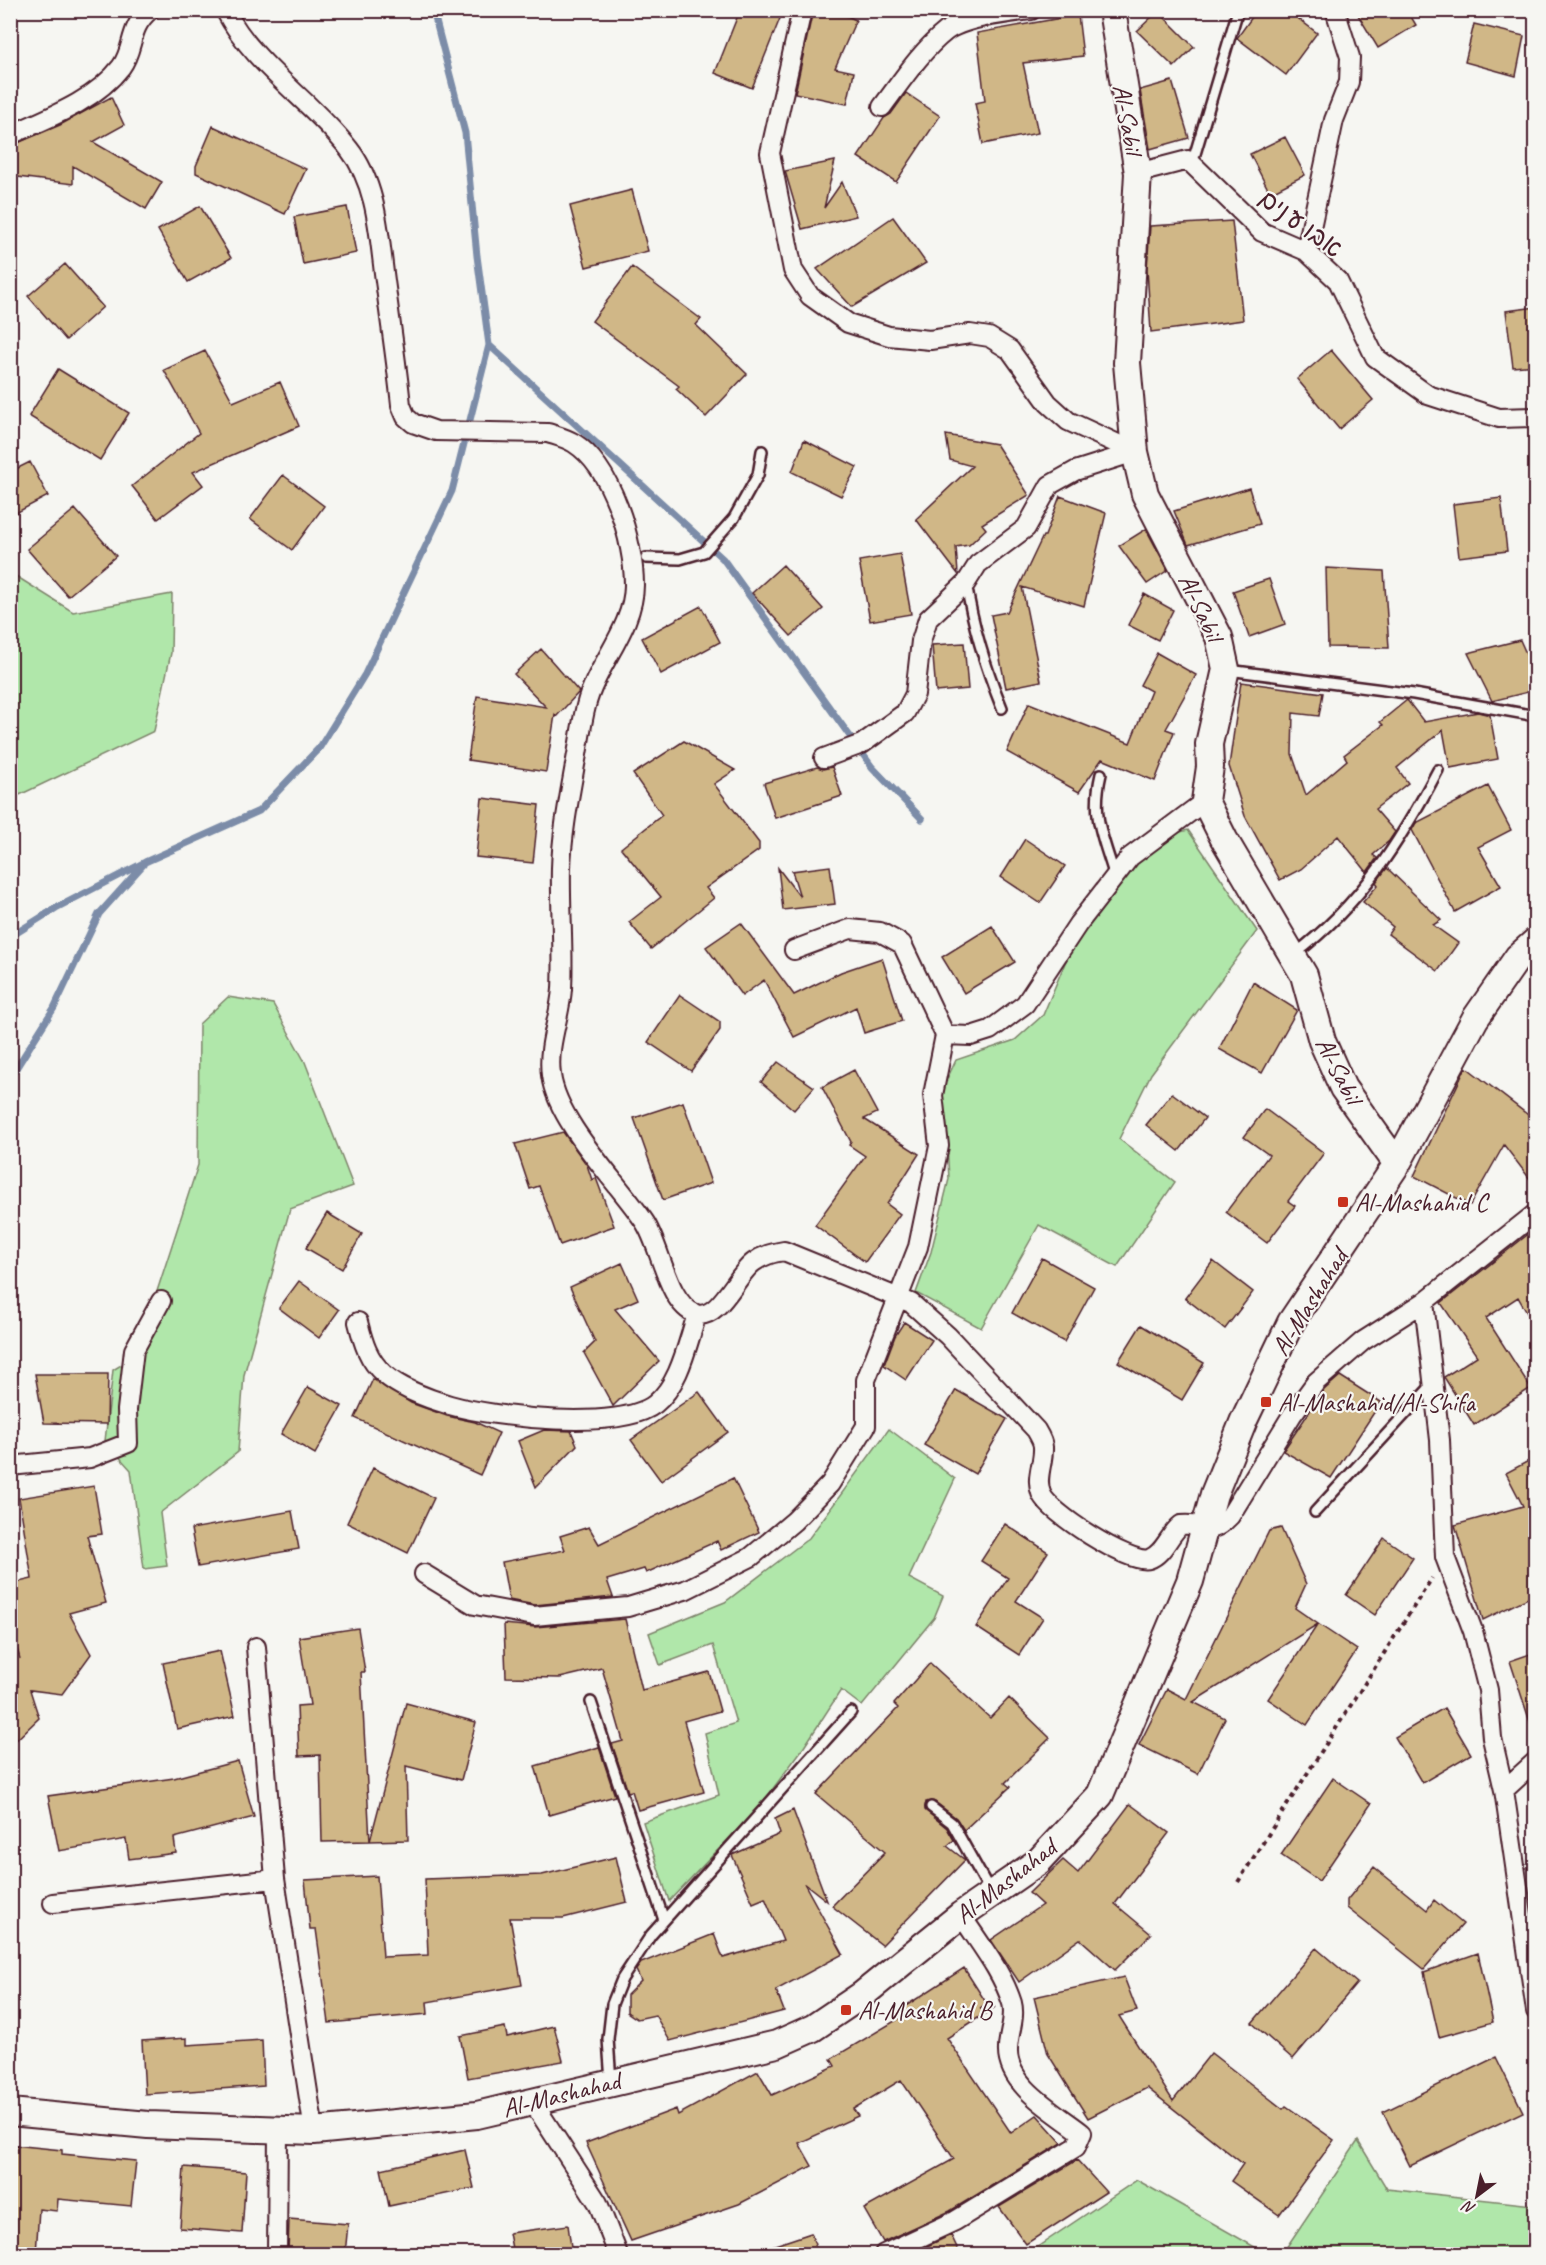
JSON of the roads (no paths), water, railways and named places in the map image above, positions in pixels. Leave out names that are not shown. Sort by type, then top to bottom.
[{"type":"street","points":[[225,10],[235,30],[250,48],[332,129],[362,169],[374,205],[401,405],[406,417],[413,423],[436,431],[548,433],[562,437],[575,444],[598,469],[623,521],[633,558],[634,588],[630,608],[586,704],[567,809],[561,865],[564,954],[562,994],[550,1043],[551,1076],[560,1109],[647,1225],[664,1263],[673,1293],[687,1308],[697,1315],[707,1314],[719,1307],[752,1263],[768,1253],[784,1251],[899,1296],[911,1303],[948,1336],[1036,1430],[1043,1446],[1039,1477],[1041,1494],[1059,1516],[1132,1558],[1146,1560],[1155,1556],[1181,1525],[1219,1527],[1230,1516],[1292,1414],[1316,1382],[1363,1341],[1424,1302],[1536,1213]]},
{"type":"street","points":[[802,10],[770,153],[794,270],[810,296],[848,323],[889,336],[930,340],[970,334],[989,337],[1010,350],[1048,402],[1068,421],[1135,452]]},
{"type":"street","points":[[882,108],[913,65],[946,30],[965,22],[1031,10]]},
{"type":"street","name":"Al-Sabil","points":[[1112,10],[1138,173],[1127,363],[1135,452],[1145,494],[1219,637],[1226,669],[1209,744],[1210,767],[1205,801],[1224,839],[1304,975],[1322,1041],[1343,1088],[1396,1164]]},
{"type":"street","points":[[1306,251],[1334,120],[1349,82],[1350,57],[1335,10]]},
{"type":"street","points":[[10,135],[63,111],[109,81],[123,65],[134,30],[145,12]]},
{"type":"street","points":[[1138,173],[1188,160],[1192,164]]},
{"type":"street","name":"אבו ע'נים","points":[[1192,164],[1262,232],[1306,251],[1338,281],[1375,357],[1428,395],[1499,418],[1536,417]]},
{"type":"street","points":[[824,758],[862,744],[905,713],[918,683],[924,628],[928,619],[966,583],[978,564],[1026,528],[1050,485],[1075,471],[1135,452]]},
{"type":"street","points":[[945,1035],[971,1036],[990,1030],[1025,1004],[1078,924],[1130,857],[1205,801]]},
{"type":"street","points":[[424,1574],[475,1605],[534,1616],[628,1607],[685,1590],[751,1557],[794,1521],[830,1484],[866,1426],[866,1380],[918,1247],[939,1146],[933,1095],[938,1060],[945,1035],[902,944],[880,932],[850,928],[794,950]]},
{"type":"street","name":"Al-Mashahad","points":[[10,2112],[148,2125],[314,2131],[477,2115],[777,2044],[813,2028],[862,1995],[961,1915],[1039,1862],[1101,1795],[1190,1581],[1214,1494],[1244,1420],[1291,1322],[1396,1164],[1475,1019],[1518,957],[1536,941]]},
{"type":"street","points":[[10,1466],[90,1458],[128,1443],[127,1410],[134,1350],[140,1335],[161,1300]]},
{"type":"street","points":[[1424,1302],[1441,1451],[1445,1557],[1473,1631],[1488,1690],[1492,1738],[1504,1790],[1536,2011]]},
{"type":"street","points":[[358,1322],[364,1349],[384,1374],[421,1395],[450,1405],[489,1413],[595,1422],[634,1415],[655,1405],[670,1387],[697,1315]]},
{"type":"street","points":[[256,1647],[275,1879],[314,2131]]},
{"type":"street","points":[[1504,1790],[1536,1761]]},
{"type":"street","points":[[53,1903],[275,1879]]},
{"type":"street","points":[[884,2254],[955,2221],[1076,2148],[1082,2133],[1024,2087],[1010,2066],[1007,2050],[1013,2007],[1003,1981],[961,1915]]},
{"type":"street","points":[[532,2101],[598,2203],[618,2254]]},
{"type":"street","points":[[277,2254],[278,2130]]},
{"type":"lane","points":[[1192,164],[1238,10]]},
{"type":"lane","points":[[646,558],[680,559],[704,552],[734,518],[758,475],[762,451]]},
{"type":"lane","points":[[966,583],[973,627],[984,665],[1002,708]]},
{"type":"lane","points":[[1226,669],[1414,694],[1536,716]]},
{"type":"lane","points":[[1293,955],[1327,930],[1370,882],[1412,819],[1438,770]]},
{"type":"lane","points":[[1101,774],[1095,799],[1097,818],[1116,877]]},
{"type":"lane","points":[[1315,1512],[1434,1382]]},
{"type":"lane","points":[[591,1702],[664,1920]]},
{"type":"lane","points":[[611,2082],[608,2039],[612,2004],[622,1979],[651,1935],[851,1712]]},
{"type":"lane","points":[[931,1807],[952,1823],[991,1893]]},
{"type":"waterway","points":[[10,937],[56,908],[145,862],[259,811],[320,747],[365,674],[452,491],[489,345],[477,256],[465,133],[433,10]]},
{"type":"waterway","points":[[489,345],[723,559],[872,767],[922,819]]},
{"type":"waterway","points":[[10,1078],[54,1008],[99,914],[143,865]]},
{"type":"place","name":"Al-Mashahid C","points":[[1343,1202]]},
{"type":"place","name":"Al-Mashahid/Al-Shifa","points":[[1266,1402]]},
{"type":"place","name":"Al-Mashahid B","points":[[846,2010]]}]
